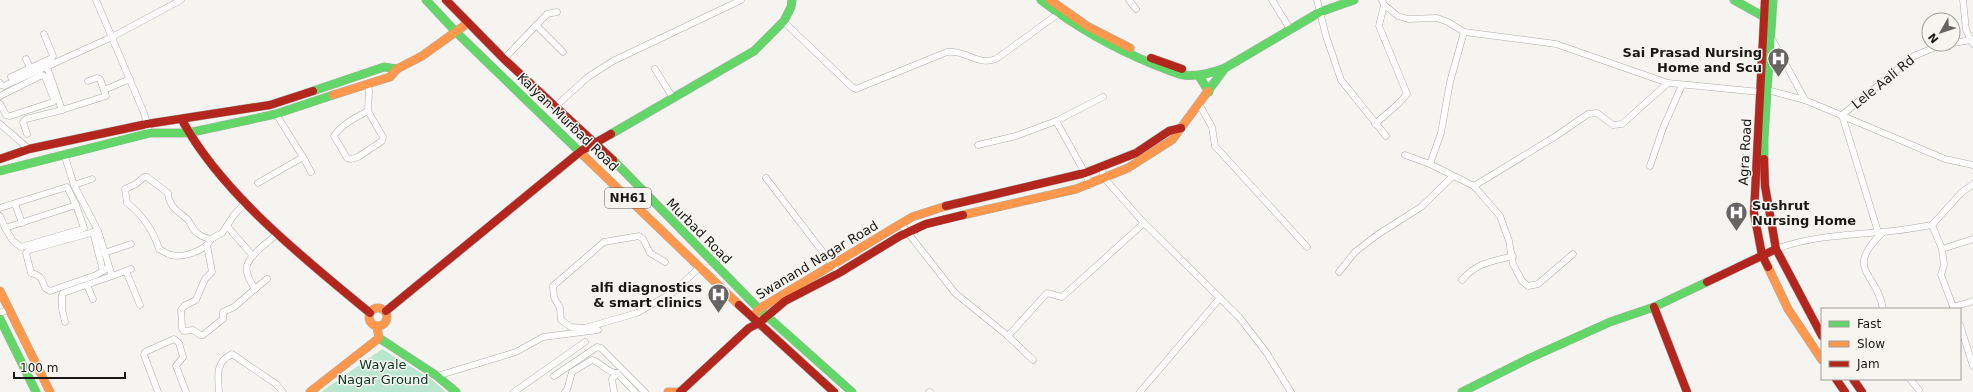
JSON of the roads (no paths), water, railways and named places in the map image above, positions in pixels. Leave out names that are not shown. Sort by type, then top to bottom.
[{"type":"main road","name":"Kalyan-Murbad Road","points":[[426,0],[456,32],[581,151],[752,318],[831,391]]},
{"type":"main road","name":"Murbad Road","points":[[446,0],[504,59],[596,143],[759,309],[852,392]]},
{"type":"main road","points":[[386,311],[581,151],[754,51],[783,21],[792,9],[792,0]]},
{"type":"main road","points":[[1041,0],[1086,29],[1142,54],[1195,75],[1209,92]]},
{"type":"main road","points":[[1050,0],[1060,11]]},
{"type":"main road","name":"Swanand Nagar Road","points":[[750,328],[759,324],[784,302],[839,273],[906,233],[938,220],[999,208],[1090,185],[1141,161],[1175,139],[1181,128],[1209,92],[1225,68],[1320,12],[1354,0]]},
{"type":"main road","points":[[1734,0],[1772,22]]},
{"type":"main road","name":"Agra Road","points":[[1765,0],[1765,186],[1776,249],[1821,334]]},
{"type":"main road","name":"Agra Road","points":[[1773,0],[1772,39],[1764,91],[1754,213],[1762,255],[1788,309],[1821,358]]},
{"type":"main road","points":[[0,171],[150,133],[188,133],[276,114],[390,77],[397,68],[422,56],[468,23]]},
{"type":"main road","points":[[0,159],[29,149],[148,124],[182,120],[270,105],[384,67],[397,68]]},
{"type":"main road","points":[[1195,75],[1225,68]]},
{"type":"main road","points":[[182,120],[188,133],[215,169],[245,203],[277,234],[370,313],[370,322],[377,327],[379,338],[437,376],[456,392]]},
{"type":"main road","name":"Swanand Nagar Road","points":[[750,328],[752,318],[759,309],[912,217],[934,209],[1085,173],[1136,153],[1156,138],[1169,131],[1181,128]]},
{"type":"main road","points":[[1156,138],[1162,147]]},
{"type":"main road","points":[[1136,153],[1141,161]]},
{"type":"main road","points":[[934,209],[938,220]]},
{"type":"main road","points":[[859,249],[864,258]]},
{"type":"main road","points":[[1462,392],[1530,358],[1610,322],[1654,307],[1776,249]]},
{"type":"main road","points":[[0,291],[50,392]]},
{"type":"main road","points":[[1654,307],[1687,392]]},
{"type":"main road","points":[[370,313],[377,308],[386,311]]},
{"type":"main road","points":[[377,327],[386,323],[388,317],[386,311]]},
{"type":"main road","points":[[0,319],[36,392]]},
{"type":"main road","points":[[668,392],[680,392],[750,328]]},
{"type":"main road","points":[[310,392],[379,338]]},
{"type":"main road","points":[[1837,380],[1845,392]]},
{"type":"main road","points":[[1854,380],[1862,392]]},
{"type":"street","points":[[96,0],[148,124],[150,133]]},
{"type":"street","points":[[11,77],[47,67],[112,37],[181,0]]},
{"type":"street","points":[[556,106],[588,77],[613,61],[742,0]]},
{"type":"street","points":[[1129,0],[1136,9]]},
{"type":"street","points":[[1272,0],[1290,29]]},
{"type":"street","points":[[1317,0],[1341,80],[1386,136]]},
{"type":"street","points":[[1961,43],[1972,42],[1966,30],[1963,0]]},
{"type":"street","points":[[1375,124],[1407,94],[1379,26],[1383,2]]},
{"type":"street","points":[[1383,2],[1398,16],[1408,19],[1437,18],[1448,22],[1464,32],[1556,44],[1668,83],[1764,91],[1805,100],[1945,159],[1973,165]]},
{"type":"street","points":[[783,21],[852,87],[856,89],[947,52],[958,51],[988,62],[996,59],[1060,11]]},
{"type":"street","points":[[504,59],[547,14],[557,12]]},
{"type":"street","points":[[536,25],[562,52]]},
{"type":"street","points":[[1430,164],[1441,133],[1450,82],[1464,32]]},
{"type":"street","points":[[0,92],[1,84],[31,71],[53,56],[44,34]]},
{"type":"street","points":[[1772,39],[1805,100]]},
{"type":"street","name":"Lele Aali Rd","points":[[1842,115],[1914,56],[1924,52]]},
{"type":"street","points":[[26,59],[31,71]]},
{"type":"street","points":[[47,67],[62,110]]},
{"type":"street","points":[[655,69],[673,98]]},
{"type":"street","points":[[0,96],[42,75],[45,77],[54,99],[53,102],[10,116],[6,115],[0,104]]},
{"type":"street","points":[[27,134],[23,122],[26,119],[104,98],[106,96],[100,78],[88,81]]},
{"type":"street","points":[[104,90],[130,80]]},
{"type":"street","points":[[1474,186],[1556,136],[1588,114],[1597,113],[1613,125],[1622,124],[1668,83]]},
{"type":"street","points":[[367,84],[369,90],[368,111],[383,137],[382,141],[358,157],[351,159],[347,158],[334,136],[338,130],[350,120],[368,111]]},
{"type":"street","points":[[1650,166],[1658,141],[1682,85]]},
{"type":"street","points":[[978,145],[1016,136],[1056,121],[1103,97]]},
{"type":"street","points":[[1199,104],[1212,128],[1215,146],[1307,247]]},
{"type":"street","points":[[276,114],[311,172]]},
{"type":"street","points":[[1842,115],[1880,232]]},
{"type":"street","points":[[1056,121],[1085,173],[1090,185]]},
{"type":"street","points":[[0,124],[29,149]]},
{"type":"street","points":[[0,216],[13,241],[21,247],[82,230],[84,228],[76,205],[74,185],[64,154]]},
{"type":"street","points":[[1405,156],[1430,164],[1474,186],[1500,216],[1513,256],[1513,264],[1522,281],[1528,286],[1533,287],[1538,284],[1573,254]]},
{"type":"street","points":[[258,183],[303,158]]},
{"type":"street","points":[[1101,167],[1105,179],[1144,223],[1239,317],[1266,352],[1291,392]]},
{"type":"street","points":[[1339,272],[1355,252],[1376,235],[1421,207],[1453,176]]},
{"type":"street","points":[[211,239],[197,234],[187,219],[182,217],[168,200],[168,193],[147,177],[144,177],[136,184],[125,189],[127,203],[137,210],[145,221],[156,240],[159,249],[171,255],[200,251],[211,239],[222,233],[245,203]]},
{"type":"street","points":[[766,178],[839,273]]},
{"type":"street","points":[[74,185],[92,179]]},
{"type":"street","points":[[1776,249],[1799,241],[1838,235],[1880,232],[1932,225],[1961,193],[1973,184]]},
{"type":"street","points":[[0,208],[66,187],[75,194],[95,232],[104,253],[106,269]]},
{"type":"street","points":[[15,204],[22,223]]},
{"type":"street","points":[[6,228],[76,205]]},
{"type":"street","points":[[1008,336],[1047,292],[1062,297],[1144,223]]},
{"type":"street","points":[[900,224],[955,293],[1008,336],[1033,360]]},
{"type":"street","points":[[1932,225],[1942,249],[1944,265],[1941,275],[1954,308],[1973,301]]},
{"type":"street","points":[[227,226],[253,256]]},
{"type":"street","points":[[95,232],[29,250],[26,253],[31,273],[38,274],[42,277],[45,288],[50,291],[96,275],[106,269]]},
{"type":"street","points":[[95,232],[106,269],[112,276]]},
{"type":"street","points":[[1880,232],[1870,245],[1863,260],[1866,271],[1882,299],[1883,308]]},
{"type":"street","points":[[255,289],[247,272],[246,266],[253,256],[277,234]]},
{"type":"street","points":[[664,262],[650,253],[643,239],[639,236],[604,242],[553,286],[554,297],[560,308],[561,320],[571,327],[585,328],[637,313],[672,293],[700,267]]},
{"type":"street","points":[[1942,249],[1973,239]]},
{"type":"street","points":[[104,253],[131,244]]},
{"type":"street","points":[[207,245],[208,257],[212,272],[205,278],[196,300],[184,306],[181,310],[182,328],[184,331],[193,330],[200,335],[203,335],[223,319],[223,312],[226,309],[234,307],[266,279]]},
{"type":"street","points":[[1462,280],[1473,268],[1513,256]]},
{"type":"street","points":[[65,322],[62,308],[62,295],[129,270],[140,304]]},
{"type":"street","points":[[87,285],[93,299]]},
{"type":"street","points":[[1140,392],[1220,298]]},
{"type":"street","points":[[0,313],[9,309]]},
{"type":"street","points":[[1961,327],[1973,366]]},
{"type":"street","points":[[437,376],[516,352],[543,336],[598,330]]},
{"type":"street","points":[[158,392],[144,355],[145,352],[174,339],[179,343],[183,357],[176,366],[186,392]]},
{"type":"street","points":[[514,392],[585,342]]},
{"type":"street","points":[[554,376],[597,347],[601,348],[645,392]]},
{"type":"street","points":[[220,392],[218,369],[225,357],[232,354],[276,384],[283,392]]},
{"type":"street","points":[[565,392],[567,390],[572,372],[592,360],[598,362],[611,373],[618,373],[635,392]]},
{"type":"street","points":[[614,392],[612,379],[618,373]]},
{"type":"street","points":[[1911,380],[1919,390]]},
{"type":"place","name":"Sai Prasad Nursing Home and Scu","points":[[1778,78]]},
{"type":"place","name":"Sushrut Nursing Home","points":[[1737,232]]},
{"type":"place","name":"alfi diagnostics & smart clinics","points":[[718,314]]},
{"type":"park label","name":"Wayale Nagar Ground","points":[[383,372]]}]
